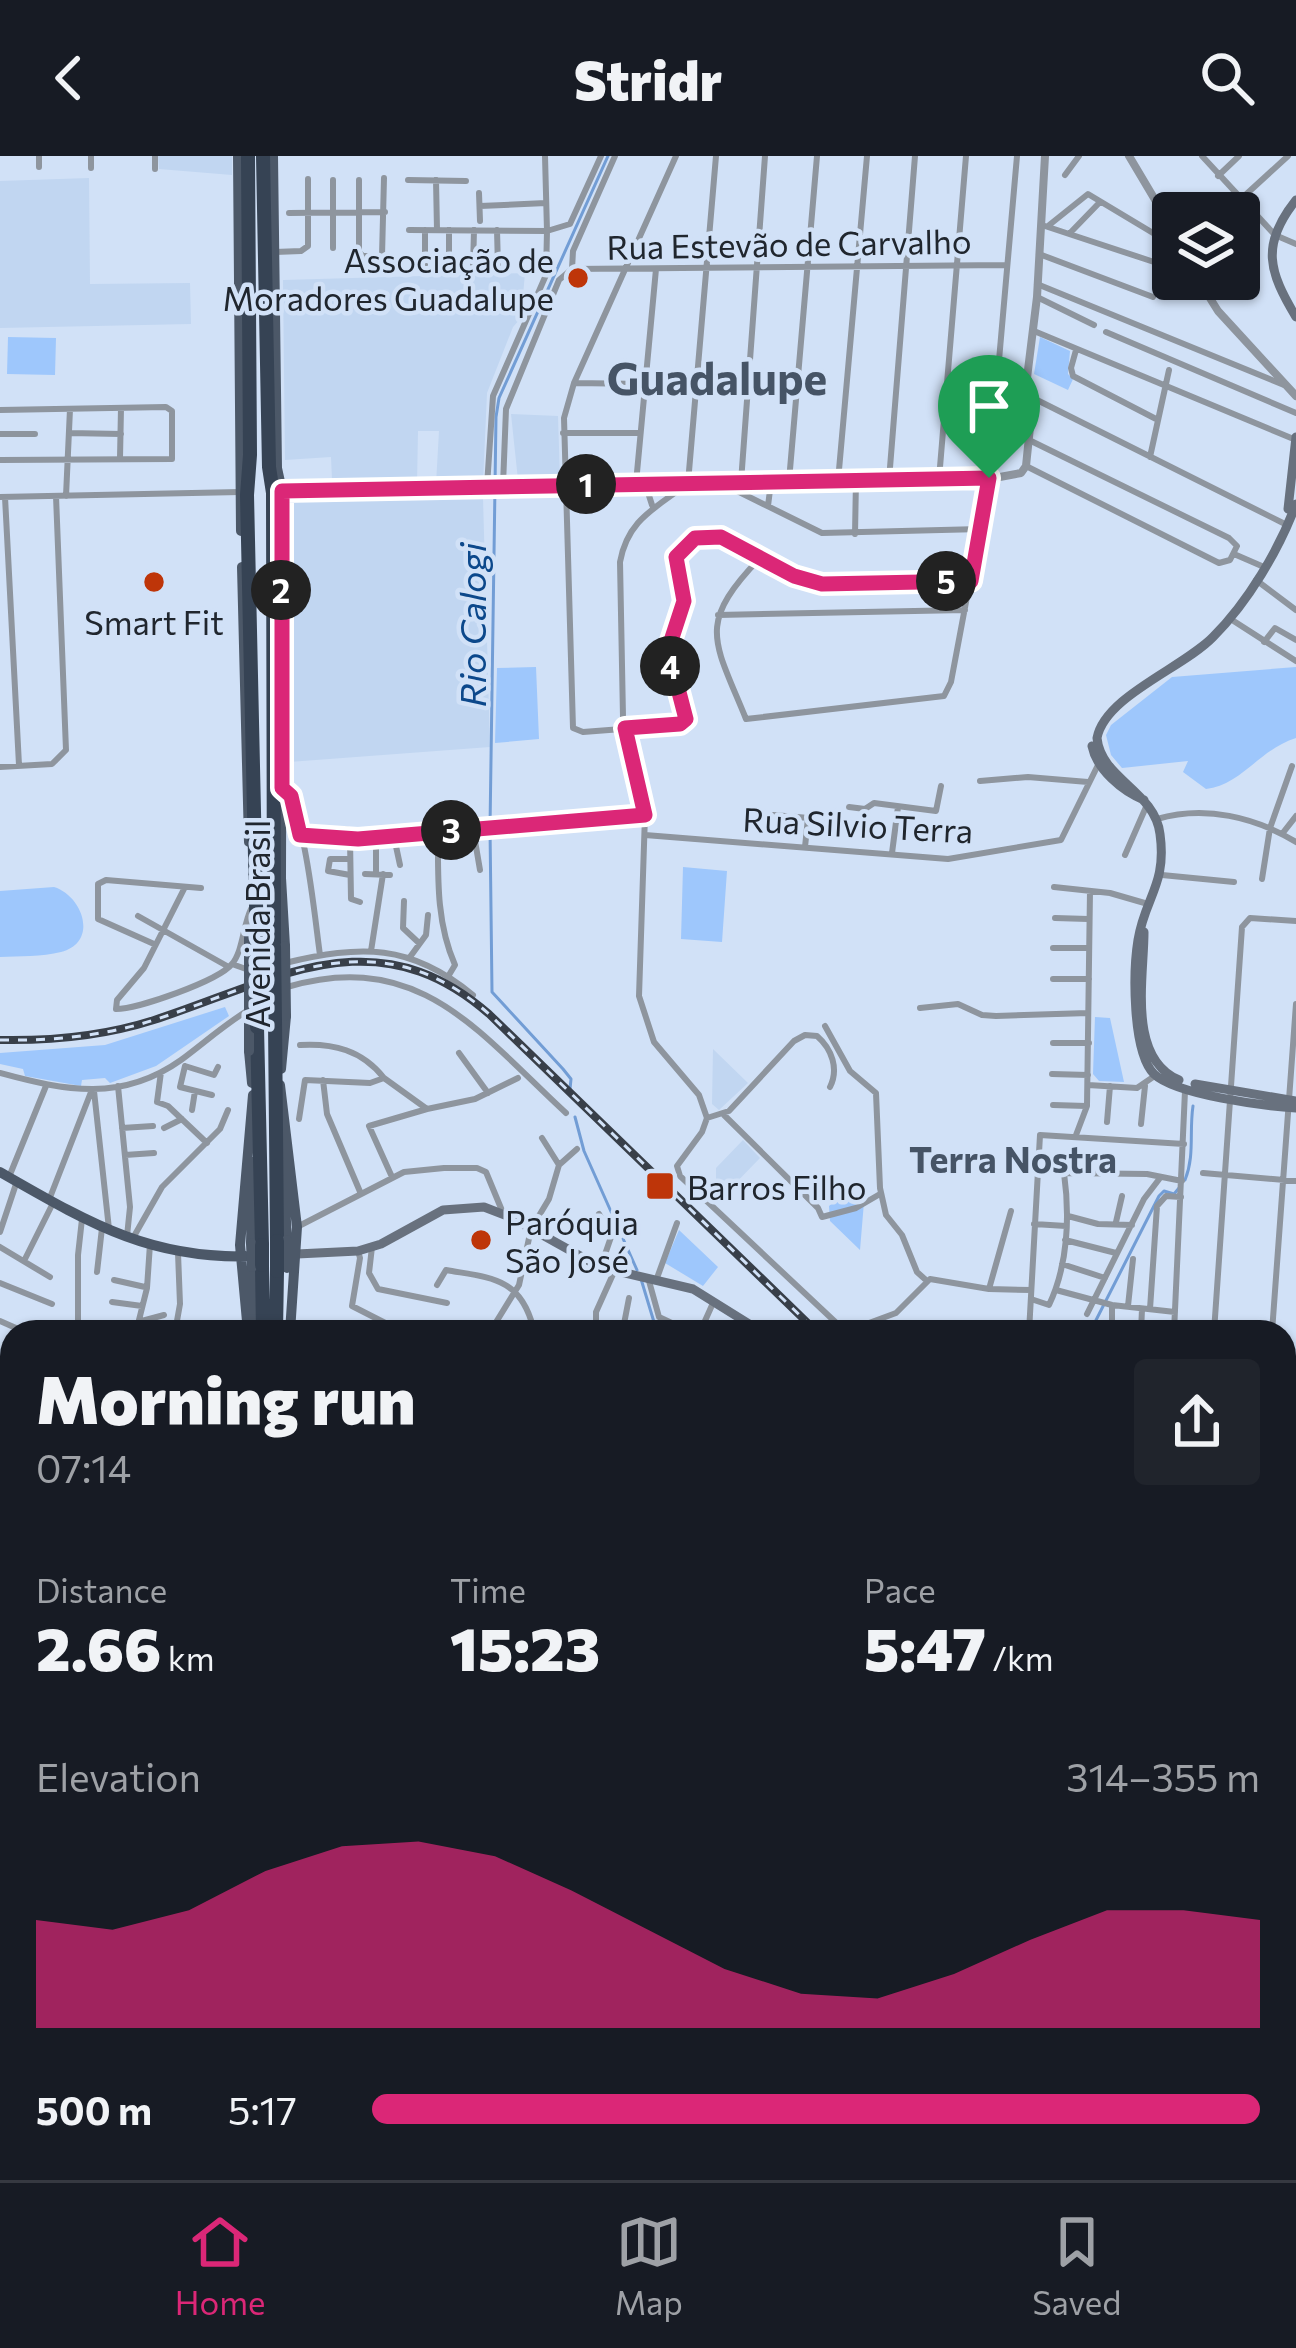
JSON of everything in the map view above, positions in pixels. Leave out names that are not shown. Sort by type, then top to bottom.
[{"type":"highway","name":"Avenida Brasil","points":[[248,156],[253,942],[269,1242]]},
{"type":"highway","name":"Avenida Brasil","points":[[258,1320],[269,1268],[280,1019],[263,156]]},
{"type":"highway","name":"Avenida Brasil","points":[[269,1268],[280,1320]]},
{"type":"main road","name":"Avenida Brasil","points":[[238,156],[240,492],[253,942],[249,1051],[269,1242]]},
{"type":"main road","name":"Avenida Brasil","points":[[273,156],[277,468],[282,491],[280,946]]},
{"type":"main road","points":[[1295,312],[1273,274],[1275,235],[1296,200]]},
{"type":"main road","points":[[1285,524],[1296,439]]},
{"type":"main road","points":[[1292,1104],[1185,1088],[1156,1075],[1141,1048],[1144,923],[1162,875],[1157,819],[1146,802],[1098,763],[1097,738],[1104,718],[1208,634],[1261,566],[1296,504]]},
{"type":"main road","points":[[1156,676],[1200,649],[1229,618],[1261,566]]},
{"type":"main road","points":[[273,812],[281,743]]},
{"type":"main road","points":[[246,770],[255,829]]},
{"type":"main road","points":[[1141,1012],[1147,1046],[1160,1071],[1231,1096]]},
{"type":"main road","name":"Avenida Brasil","points":[[269,1268],[280,1019]]},
{"type":"main road","points":[[280,1084],[297,1227],[285,1320]]},
{"type":"main road","points":[[245,1318],[240,1257],[253,1095]]},
{"type":"main road","points":[[9,1177],[82,1219],[178,1253],[240,1257],[358,1251],[454,1207],[484,1208],[503,1213],[600,1267],[714,1300],[744,1320]]},
{"type":"street","points":[[39,156],[39,167]]},
{"type":"street","points":[[91,156],[91,168]]},
{"type":"street","points":[[155,156],[155,169]]},
{"type":"street","points":[[488,486],[494,396],[546,275],[544,156]]},
{"type":"street","points":[[409,230],[547,231],[570,224],[601,156]]},
{"type":"street","points":[[502,485],[506,409],[559,280],[572,269],[572,252],[615,156]]},
{"type":"street","points":[[676,156],[574,383],[563,433],[570,723],[584,732],[680,724],[686,719],[668,650],[684,601],[675,565],[681,549],[695,538],[721,537],[759,560],[822,584],[971,581]]},
{"type":"street","points":[[688,483],[716,156]]},
{"type":"street","points":[[741,482],[765,156]]},
{"type":"street","points":[[789,481],[817,156]]},
{"type":"street","points":[[838,481],[867,156]]},
{"type":"street","points":[[889,480],[915,156]]},
{"type":"street","points":[[939,479],[966,156]]},
{"type":"street","points":[[759,560],[730,590],[718,615],[717,636],[746,718],[939,698],[948,691],[989,478],[1017,156]]},
{"type":"street","points":[[282,491],[1016,475],[1026,466],[1033,398],[1027,378],[1045,156]]},
{"type":"street","points":[[1065,175],[1079,156]]},
{"type":"street","points":[[1130,156],[1152,196]]},
{"type":"street","points":[[1202,156],[1234,192]]},
{"type":"street","points":[[1218,176],[1239,156]]},
{"type":"street","points":[[1249,192],[1288,156]]},
{"type":"street","points":[[359,180],[360,254],[382,256],[384,178]]},
{"type":"street","points":[[275,252],[306,248],[308,179]]},
{"type":"street","points":[[333,180],[333,248]]},
{"type":"street","points":[[408,180],[466,181]]},
{"type":"street","points":[[436,180],[437,230]]},
{"type":"street","points":[[479,193],[480,221]]},
{"type":"street","points":[[1043,225],[1082,195],[1152,233]]},
{"type":"street","points":[[1070,233],[1100,202]]},
{"type":"street","points":[[480,206],[546,203]]},
{"type":"street","points":[[289,214],[385,212]]},
{"type":"street","points":[[1260,219],[1275,235],[1296,244]]},
{"type":"street","points":[[1043,225],[1152,261]]},
{"type":"street","points":[[424,230],[425,268]]},
{"type":"street","points":[[448,230],[449,268]]},
{"type":"street","points":[[473,268],[474,230]]},
{"type":"street","points":[[497,230],[498,267]]},
{"type":"street","points":[[1037,253],[1152,298]]},
{"type":"street","name":"Rua Estevão de Carvalho","points":[[572,269],[1007,265]]},
{"type":"street","points":[[652,506],[640,483],[640,433],[656,269]]},
{"type":"street","points":[[1037,284],[1287,386]]},
{"type":"street","points":[[1037,297],[1094,325]]},
{"type":"street","points":[[1211,300],[1296,397]]},
{"type":"street","points":[[1034,331],[1296,439]]},
{"type":"street","points":[[1106,332],[1296,413]]},
{"type":"street","points":[[1076,350],[1073,376],[1158,420]]},
{"type":"street","points":[[1150,457],[1169,370]]},
{"type":"street","points":[[574,383],[644,384]]},
{"type":"street","points":[[1033,398],[1285,524]]},
{"type":"street","points":[[0,410],[166,407],[172,412],[172,459],[0,460]]},
{"type":"street","points":[[67,496],[70,408]]},
{"type":"street","points":[[120,458],[121,408]]},
{"type":"street","points":[[69,433],[121,434]]},
{"type":"street","points":[[563,433],[640,433]]},
{"type":"street","points":[[0,434],[35,434]]},
{"type":"street","points":[[1028,439],[1229,538],[1233,553]]},
{"type":"street","points":[[1026,466],[1213,561],[1223,564],[1233,553]]},
{"type":"street","points":[[855,534],[856,480]]},
{"type":"street","points":[[722,482],[822,533],[981,529]]},
{"type":"street","points":[[768,506],[771,482]]},
{"type":"street","points":[[688,483],[652,506],[631,530],[620,562],[625,728],[645,815],[639,996],[654,1042],[699,1095],[706,1118],[702,1132],[677,1166],[691,1189],[830,1320]]},
{"type":"street","points":[[19,765],[3,497],[240,492]]},
{"type":"street","points":[[0,767],[52,764],[66,750],[56,496]]},
{"type":"street","points":[[1233,553],[1261,566]]},
{"type":"street","points":[[1256,580],[1296,610]]},
{"type":"street","points":[[718,615],[965,610]]},
{"type":"street","points":[[1229,618],[1296,661]]},
{"type":"street","points":[[1264,642],[1275,628],[1296,640]]},
{"type":"street","points":[[980,781],[1028,777],[1088,782],[1098,763]]},
{"type":"street","points":[[1262,879],[1270,828],[1292,766]]},
{"type":"street","name":"Rua Silvio Terra","points":[[645,835],[956,859],[1052,843],[1064,836],[1088,782]]},
{"type":"street","points":[[936,811],[941,786]]},
{"type":"street","points":[[282,788],[291,796],[309,870],[320,955]]},
{"type":"street","points":[[1125,855],[1146,802]]},
{"type":"street","points":[[849,807],[865,809],[874,803],[949,814]]},
{"type":"street","points":[[892,853],[898,806]]},
{"type":"street","points":[[1157,819],[1189,812],[1216,814],[1270,828],[1296,842]]},
{"type":"street","points":[[300,835],[394,837],[645,815]]},
{"type":"street","points":[[773,815],[833,820]]},
{"type":"street","points":[[1282,835],[1296,816]]},
{"type":"street","points":[[805,848],[808,818]]},
{"type":"street","points":[[473,829],[480,870]]},
{"type":"street","points":[[341,830],[350,830],[354,839],[351,899],[359,902]]},
{"type":"street","points":[[438,831],[438,894],[455,965],[449,975]]},
{"type":"street","points":[[394,837],[400,866]]},
{"type":"street","points":[[371,951],[383,874],[376,838]]},
{"type":"street","points":[[350,859],[330,859],[328,871],[350,874]]},
{"type":"street","points":[[365,874],[383,874]]},
{"type":"street","points":[[1162,875],[1234,882]]},
{"type":"street","points":[[154,944],[98,917],[98,886],[103,880],[201,888]]},
{"type":"street","points":[[1054,887],[1151,905]]},
{"type":"street","points":[[184,889],[144,968],[117,1000],[116,1010],[215,979],[230,965],[251,909]]},
{"type":"street","points":[[1076,1135],[1087,1106],[1090,891]]},
{"type":"street","points":[[404,901],[401,923],[419,943]]},
{"type":"street","points":[[410,957],[427,932],[428,915]]},
{"type":"street","points":[[138,916],[162,932],[246,969],[371,951],[410,957],[449,975],[473,995]]},
{"type":"street","points":[[1055,918],[1088,920]]},
{"type":"street","points":[[1215,1320],[1242,927],[1250,918],[1296,921]]},
{"type":"street","points":[[1053,948],[1089,948]]},
{"type":"street","points":[[0,1074],[93,1091],[118,1086],[180,1065],[231,1021],[289,987],[342,977],[403,986],[458,1012],[566,1113]]},
{"type":"street","points":[[1052,979],[1089,979]]},
{"type":"street","points":[[126,991],[138,1006]]},
{"type":"street","points":[[920,1008],[958,1004],[996,1016],[1088,1013]]},
{"type":"street","points":[[1273,1320],[1296,1004]]},
{"type":"street","points":[[825,1026],[850,1071],[876,1093],[886,1215],[927,1281],[1031,1295],[1047,1306],[1062,1264],[1067,1221],[1064,1173]]},
{"type":"street","points":[[706,1118],[724,1114],[794,1041],[806,1035],[817,1036],[827,1048],[835,1069],[830,1087]]},
{"type":"street","points":[[1053,1042],[1089,1043]]},
{"type":"street","points":[[300,1045],[347,1049],[427,1109]]},
{"type":"street","points":[[459,1053],[488,1093]]},
{"type":"street","points":[[180,1065],[214,1075],[218,1067]]},
{"type":"street","points":[[180,1065],[180,1087],[212,1095]]},
{"type":"street","points":[[161,1072],[157,1102],[207,1143]]},
{"type":"street","points":[[1052,1074],[1110,1086],[1144,1086],[1156,1075]]},
{"type":"street","points":[[299,1119],[303,1082],[370,1083],[384,1078]]},
{"type":"street","points":[[392,1177],[369,1126],[488,1093],[518,1078]]},
{"type":"street","points":[[323,1080],[327,1114],[362,1194]]},
{"type":"street","points":[[0,1232],[9,1177],[46,1086]]},
{"type":"street","points":[[118,1086],[130,1237]]},
{"type":"street","points":[[1107,1122],[1110,1086]]},
{"type":"street","points":[[1141,1124],[1144,1086]]},
{"type":"street","points":[[1175,1320],[1185,1088]]},
{"type":"street","points":[[24,1261],[93,1091]]},
{"type":"street","points":[[93,1091],[105,1228],[97,1272]]},
{"type":"street","points":[[192,1110],[195,1091]]},
{"type":"street","points":[[1053,1105],[1087,1106]]},
{"type":"street","points":[[130,1237],[167,1180],[220,1130],[228,1111]]},
{"type":"street","points":[[84,1114],[96,1115]]},
{"type":"street","points":[[724,1114],[822,1217],[856,1208],[881,1193]]},
{"type":"street","points":[[164,1128],[182,1119]]},
{"type":"street","points":[[122,1128],[153,1126]]},
{"type":"street","points":[[1030,1320],[1038,1138],[1044,1133],[1184,1144]]},
{"type":"street","points":[[542,1138],[559,1165]]},
{"type":"street","points":[[498,1320],[517,1291],[532,1229],[549,1198],[559,1165],[577,1149]]},
{"type":"street","points":[[125,1155],[154,1153]]},
{"type":"street","points":[[1036,1167],[1064,1173],[1148,1174],[1182,1183]]},
{"type":"street","points":[[297,1227],[392,1177],[421,1169],[477,1168],[488,1176],[503,1213]]},
{"type":"street","points":[[1203,1173],[1296,1181]]},
{"type":"street","points":[[1108,1320],[1102,1302],[1105,1278],[1160,1178]]},
{"type":"street","points":[[1115,1223],[1122,1196]]},
{"type":"street","points":[[1144,1320],[1157,1206],[1166,1196],[1181,1197]]},
{"type":"street","points":[[989,1289],[1011,1211]]},
{"type":"street","points":[[599,1214],[611,1234],[600,1267]]},
{"type":"street","points":[[78,1320],[82,1219]]},
{"type":"street","points":[[665,1320],[659,1317],[646,1277],[677,1223]]},
{"type":"street","points":[[1034,1223],[1132,1225]]},
{"type":"street","points":[[1065,1240],[1116,1253]]},
{"type":"street","points":[[139,1320],[150,1244]]},
{"type":"street","points":[[0,1247],[50,1277]]},
{"type":"street","points":[[372,1247],[370,1280],[378,1288],[447,1303]]},
{"type":"street","points":[[358,1251],[352,1306],[379,1320]]},
{"type":"street","points":[[177,1320],[178,1253]]},
{"type":"street","points":[[1128,1306],[1133,1259]]},
{"type":"street","points":[[1062,1264],[1105,1278]]},
{"type":"street","points":[[358,1266],[369,1266]]},
{"type":"street","points":[[437,1285],[446,1270],[494,1279],[517,1291],[530,1320]]},
{"type":"street","points":[[598,1320],[614,1272]]},
{"type":"street","points":[[114,1280],[147,1288]]},
{"type":"street","points":[[876,1320],[916,1298],[927,1281]]},
{"type":"street","points":[[0,1283],[52,1304]]},
{"type":"street","points":[[1056,1290],[1175,1312]]},
{"type":"street","points":[[626,1320],[629,1298]]},
{"type":"street","points":[[705,1320],[714,1300]]},
{"type":"street","points":[[112,1302],[142,1306]]},
{"type":"street","points":[[1087,1314],[1102,1302]]},
{"type":"street","points":[[154,1320],[164,1315]]},
{"type":"shaded area","points":[[158,156],[232,156],[232,175],[159,169]]},
{"type":"shaded area","points":[[89,178],[90,284],[190,283],[191,324],[0,328],[0,181]]},
{"type":"shaded area","points":[[525,273],[521,318],[487,393],[483,483],[436,484],[439,431],[418,431],[417,484],[332,480],[331,457],[285,460],[283,280]]},
{"type":"shaded area","points":[[8,337],[56,338],[55,375],[7,374]]},
{"type":"shaded area","points":[[1040,337],[1070,351],[1068,374],[1073,379],[1068,390],[1034,374]]},
{"type":"shaded area","points":[[511,414],[558,416],[560,480],[518,480]]},
{"type":"shaded area","points":[[285,495],[483,498],[490,747],[289,762]]},
{"type":"shaded area","points":[[536,667],[539,739],[495,743],[497,668]]},
{"type":"shaded area","points":[[1296,667],[1296,738],[1229,781],[1206,789],[1183,772],[1188,761],[1122,768],[1111,755],[1106,735],[1111,725],[1172,677]]},
{"type":"shaded area","points":[[683,867],[727,871],[722,942],[681,939]]},
{"type":"shaded area","points":[[54,887],[79,909],[83,919],[80,939],[61,952],[0,957],[0,891]]},
{"type":"shaded area","points":[[225,1007],[229,1016],[156,1066],[110,1083],[105,1078],[82,1080],[81,1086],[25,1076],[23,1069],[0,1064],[0,1053],[105,1045]]},
{"type":"shaded area","points":[[1095,1017],[1110,1018],[1124,1082],[1099,1081],[1093,1074]]},
{"type":"shaded area","points":[[713,1049],[748,1083],[719,1110],[712,1104]]},
{"type":"shaded area","points":[[743,1140],[760,1158],[728,1191],[716,1180],[716,1168]]},
{"type":"shaded area","points":[[836,1200],[864,1202],[860,1250],[830,1221],[829,1206]]},
{"type":"shaded area","points":[[679,1230],[718,1267],[703,1286],[665,1263]]},
{"type":"waterway","name":"Rio Calogi","points":[[570,1089],[571,1079],[563,1069],[492,992],[496,417],[499,398],[608,156]]},
{"type":"waterway","points":[[1185,1180],[1193,1106]]},
{"type":"waterway","name":"Rio Calogi","points":[[575,1117],[584,1151],[637,1270]]},
{"type":"waterway","points":[[1096,1320],[1159,1196],[1164,1191],[1174,1194],[1179,1188]]},
{"type":"waterway","name":"Rio Calogi","points":[[641,1279],[653,1320]]},
{"type":"railway","points":[[0,1040],[116,1030],[324,965],[365,962],[406,967],[447,984],[489,1014],[805,1320]]},
{"type":"place","name":"Associação de Moradores Guadalupe","points":[[578,278]]},
{"type":"place","name":"Smart Fit","points":[[154,582]]},
{"type":"place","name":"Barros Filho","points":[[660,1186]]},
{"type":"place","name":"Paróquia São José","points":[[481,1240]]},
{"type":"district","name":"Guadalupe","points":[[717,376]]},
{"type":"district","name":"Terra Nostra","points":[[1013,1158]]},
{"type":"route","points":[[989,478],[971,581],[822,584],[759,560],[721,537],[708,535],[688,542],[676,557],[684,601],[668,650],[686,719],[680,724],[625,728],[645,815],[394,837],[300,835],[291,796],[282,788],[282,491],[989,478]]}]
